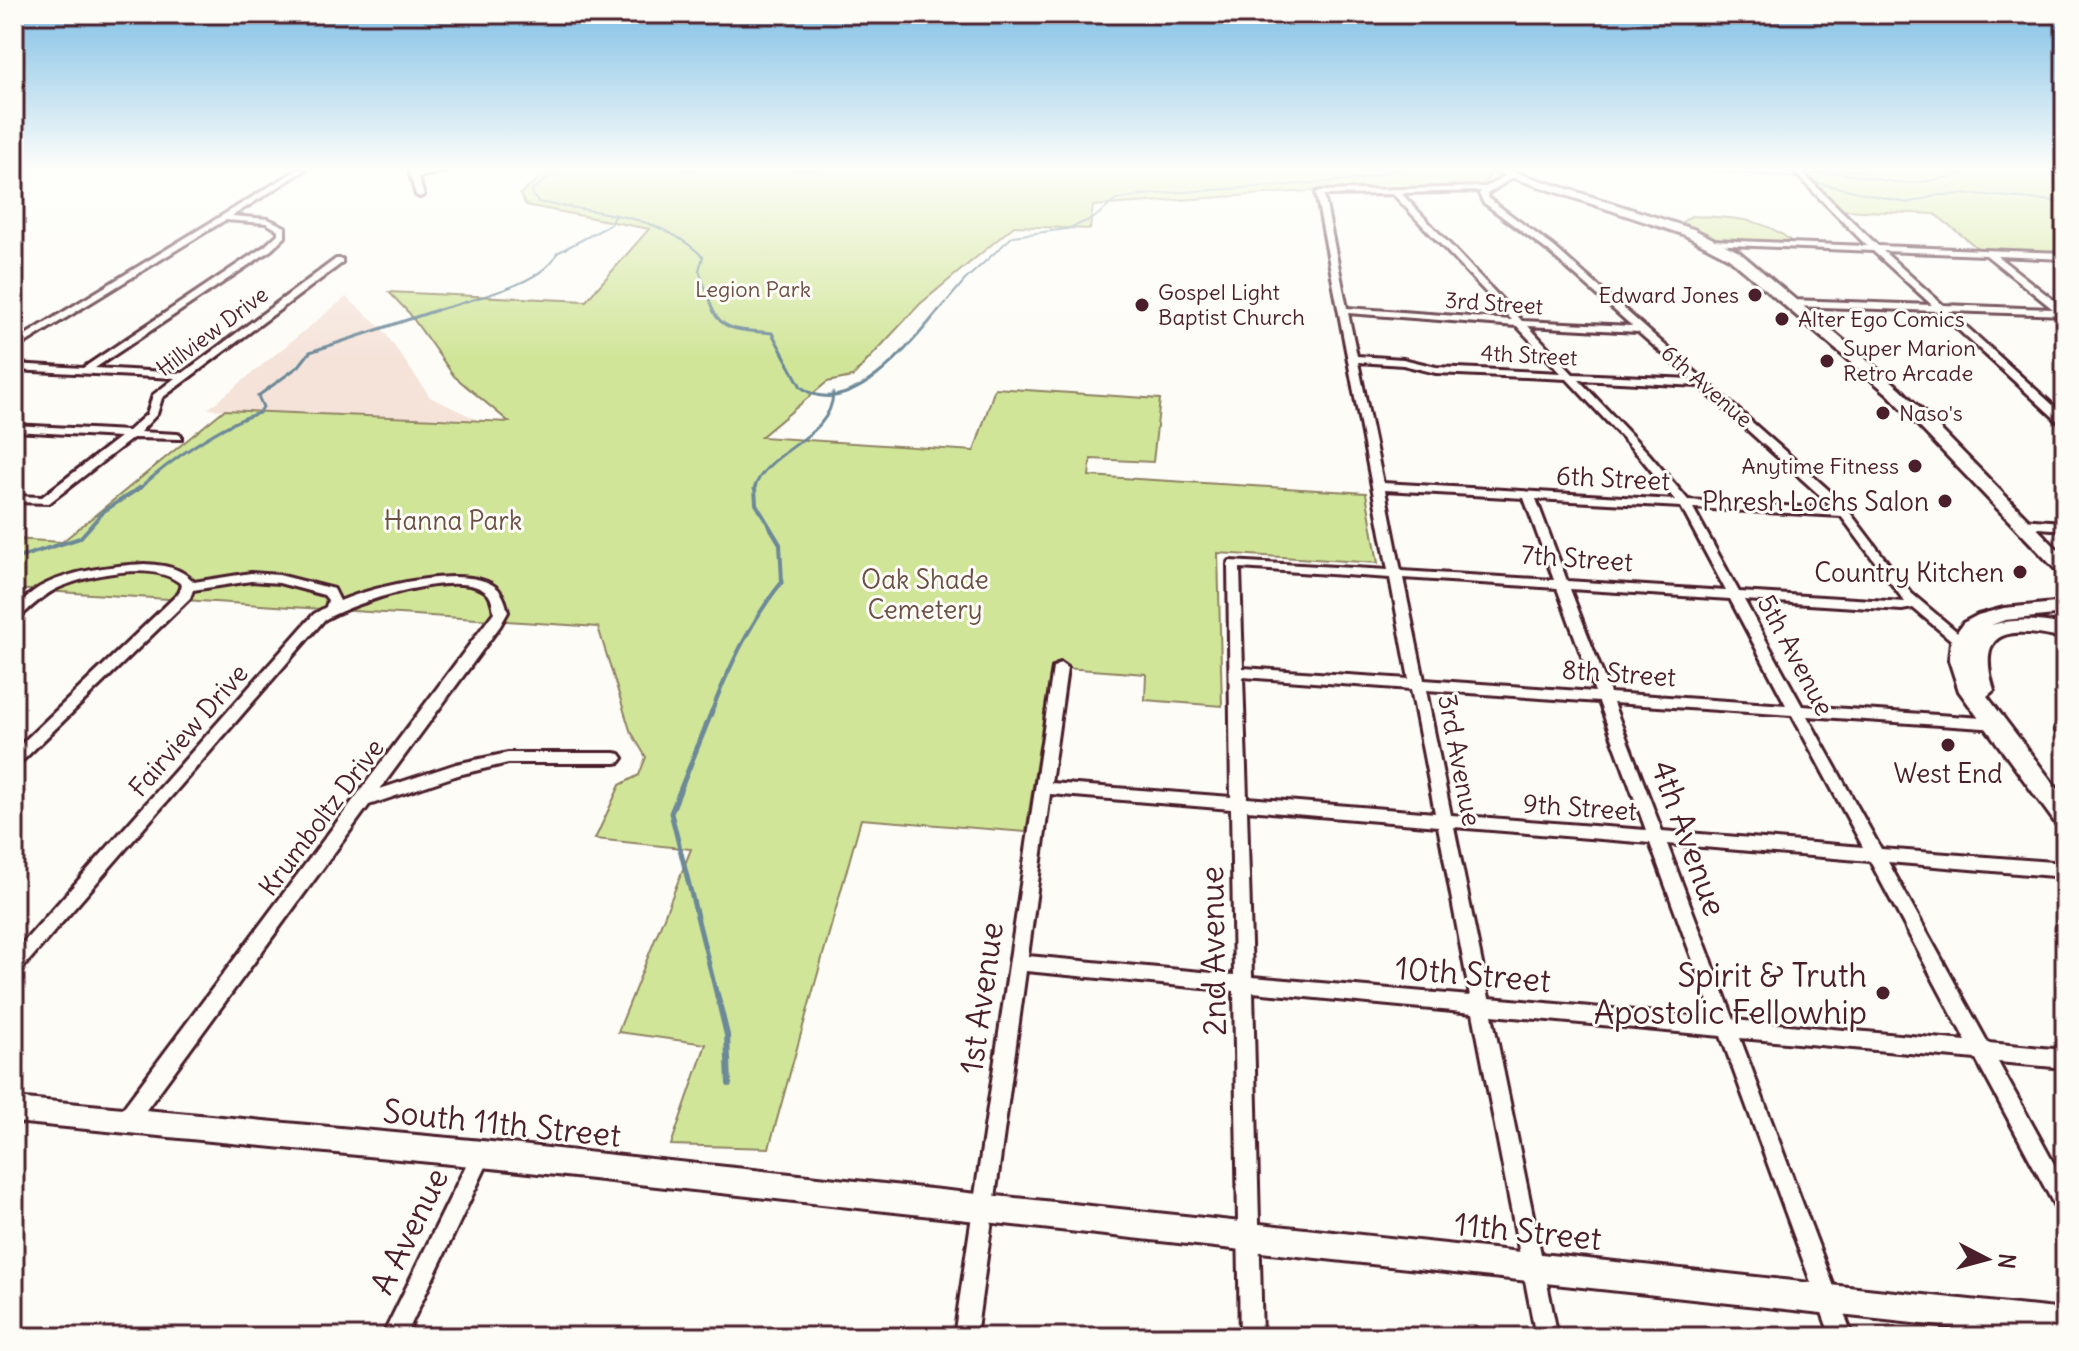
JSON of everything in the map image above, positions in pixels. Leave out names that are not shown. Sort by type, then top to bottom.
[{"type":"main road","points":[[1687,233],[1734,255],[1791,303],[1917,413],[2019,523],[2063,595],[2004,613],[1972,635],[1960,660],[1967,686],[2065,817]]},
{"type":"main road","points":[[1972,635],[2013,626],[2065,632]]},
{"type":"street","points":[[14,346],[199,233]]},
{"type":"street","points":[[86,370],[268,248],[282,233]]},
{"type":"street","name":"3rd Avenue","points":[[1328,233],[1547,1337]]},
{"type":"street","name":"5th Avenue","points":[[1435,233],[1571,377],[1685,504],[2065,1205]]},
{"type":"street","name":"6th Avenue","points":[[1530,233],[1704,383],[1845,513],[1895,582],[1916,604],[1972,635]]},
{"type":"street","points":[[1859,233],[2065,422]]},
{"type":"street","points":[[1711,242],[2065,256]]},
{"type":"street","points":[[1988,253],[2064,312]]},
{"type":"street","name":"Hillview Drive","points":[[14,499],[45,501],[130,435],[152,414],[157,397],[339,261]]},
{"type":"street","points":[[1791,303],[2064,312]]},
{"type":"street","name":"3rd Street","points":[[1343,310],[1520,324],[1643,329]]},
{"type":"street","name":"4th Street","points":[[1353,359],[1403,362],[1436,370],[1704,383]]},
{"type":"street","points":[[14,367],[186,376]]},
{"type":"street","points":[[14,428],[177,437]]},
{"type":"street","name":"6th Street","points":[[1378,486],[1845,513]]},
{"type":"street","name":"4th Avenue","points":[[1529,495],[1842,1337]]},
{"type":"street","points":[[2019,523],[2065,526]]},
{"type":"street","name":"7th Street","points":[[1234,564],[1902,606],[1916,604]]},
{"type":"street","name":"2nd Avenue","points":[[1234,564],[1251,1337]]},
{"type":"street","points":[[14,615],[56,584],[102,572],[146,568],[176,571],[185,577],[188,587],[185,595],[14,760]]},
{"type":"street","points":[[188,587],[251,577],[279,579],[329,592],[334,600],[332,607]]},
{"type":"street","name":"Krumboltz Drive","points":[[128,1118],[501,612],[496,594],[484,586],[466,582],[433,584]]},
{"type":"street","name":"Fairview Drive","points":[[14,966],[319,617],[332,607],[371,595],[433,584]]},
{"type":"street","name":"6th Avenue","points":[[1916,604],[1972,635]]},
{"type":"street","name":"1st Avenue","points":[[965,1337],[1060,668]]},
{"type":"street","name":"8th Street","points":[[1238,672],[1998,724]]},
{"type":"street","points":[[363,801],[456,770],[508,758],[615,758]]},
{"type":"street","name":"9th Street","points":[[1044,788],[2065,870]]},
{"type":"street","name":"10th Street","points":[[1018,963],[2065,1059]]},
{"type":"street","name":"South 11th Street","points":[[14,1110],[128,1118],[482,1154],[982,1210]]},
{"type":"street","name":"A Avenue","points":[[393,1337],[482,1154]]},
{"type":"street","name":"11th Street","points":[[982,1210],[2065,1325]]},
{"type":"shaded area","points":[[346,297],[381,327],[430,397],[484,423],[208,409]]},
{"type":"green space","points":[[645,233],[1006,233],[920,304],[852,377],[827,382],[761,437],[974,451],[995,388],[1160,399],[1153,462],[1091,459],[1089,476],[1366,493],[1378,563],[1218,553],[1222,706],[1145,700],[1146,674],[1051,667],[1026,832],[861,819],[769,1148],[671,1145],[706,1044],[618,1032],[691,849],[595,839],[620,785],[639,775],[646,757],[630,730],[598,627],[14,589],[14,539],[62,542],[224,410],[509,422],[454,376],[409,313],[389,292],[586,301]]},
{"type":"green space","points":[[1702,233],[1780,233],[1793,243],[1719,240]]},
{"type":"green space","points":[[1959,233],[2065,233],[2065,254],[1980,250]]},
{"type":"waterway","points":[[431,312],[520,283],[549,265],[557,253],[595,233]]},
{"type":"waterway","points":[[671,233],[703,257],[699,270],[714,312]]},
{"type":"waterway","points":[[938,312],[965,280],[1013,236],[1036,233]]},
{"type":"waterway","points":[[139,489],[196,445],[228,426],[259,413],[263,407],[258,396],[299,366],[310,352],[437,310]]},
{"type":"waterway","points":[[833,395],[859,387],[878,374],[897,358],[939,310]]},
{"type":"waterway","points":[[714,312],[730,327],[772,333],[801,387],[819,396],[833,395]]},
{"type":"waterway","points":[[755,487],[772,463],[822,422],[830,409],[833,395]]},
{"type":"waterway","points":[[14,559],[80,538],[104,511],[141,487]]},
{"type":"waterway","points":[[711,713],[742,644],[782,582],[780,544],[756,504],[755,487]]},
{"type":"waterway","points":[[712,711],[671,813],[717,996]]},
{"type":"waterway","points":[[717,994],[727,1035],[729,1084]]},
{"type":"place","name":"Edward Jones","points":[[1755,295]]},
{"type":"place","name":"Gospel Light Baptist Church","points":[[1142,305]]},
{"type":"place","name":"Alter Ego Comics","points":[[1782,319]]},
{"type":"place","name":"Super Marion Retro Arcade","points":[[1827,361]]},
{"type":"place","name":"Naso's","points":[[1883,413]]},
{"type":"place","name":"Anytime Fitness","points":[[1915,466]]},
{"type":"place","name":"Phresh Lochs Salon","points":[[1945,501]]},
{"type":"place","name":"Country Kitchen","points":[[2020,572]]},
{"type":"place","name":"West End","points":[[1948,745]]},
{"type":"place","name":"Spirit & Truth Apostolic Fellowhip","points":[[1883,993]]},
{"type":"park label","name":"Legion Park","points":[[753,289]]},
{"type":"park label","name":"Hanna Park","points":[[453,520]]},
{"type":"park label","name":"Oak Shade Cemetery","points":[[925,594]]}]
